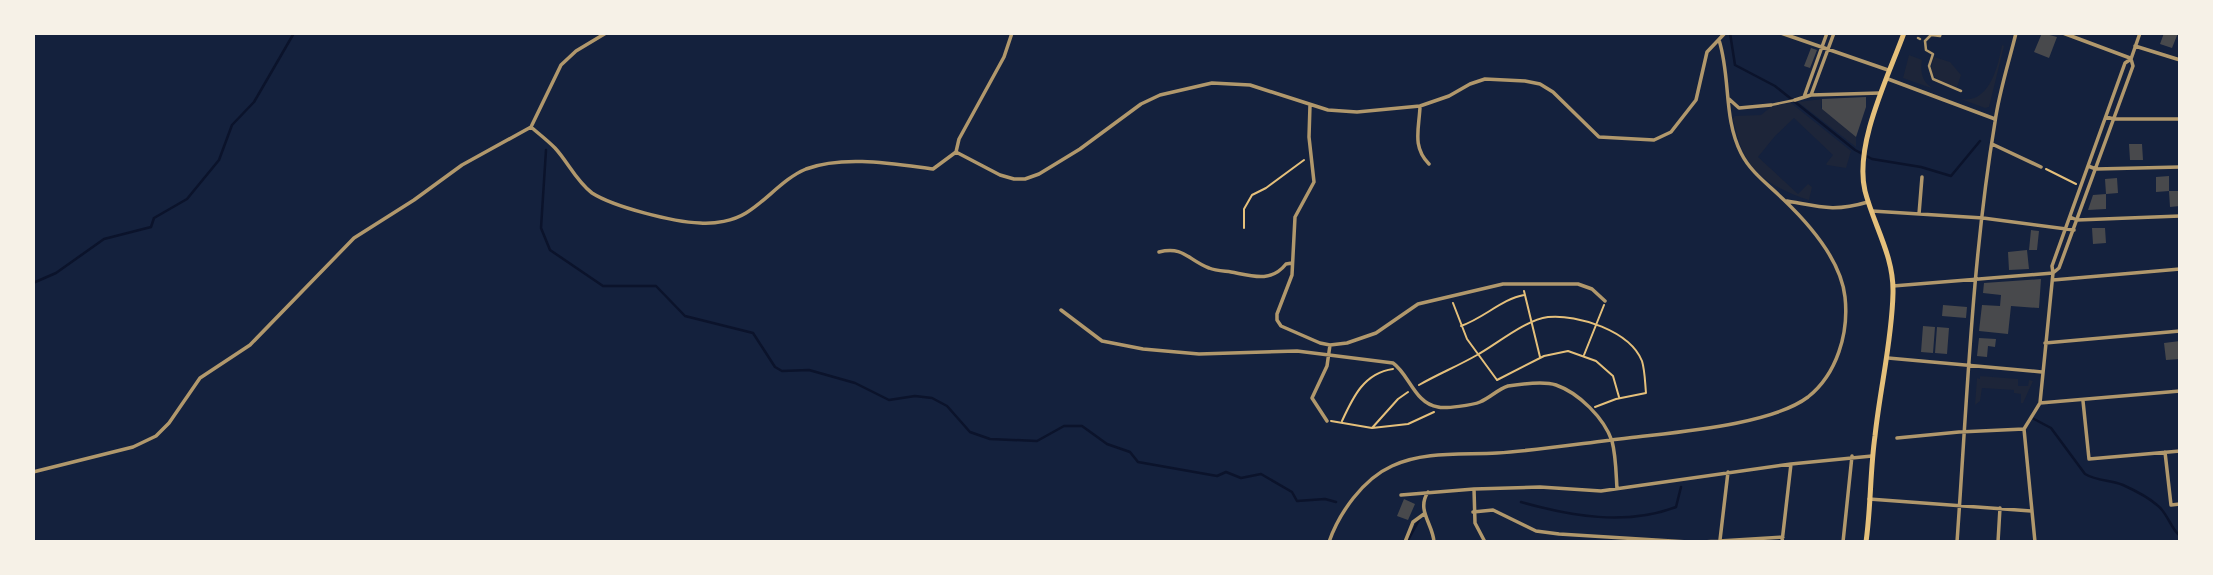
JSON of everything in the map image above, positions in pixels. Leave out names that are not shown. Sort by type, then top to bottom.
[{"type":"main road","points":[[1866,542],[1872,456],[1893,286],[1889,259],[1869,202],[1862,172],[1866,144],[1904,33]]},
{"type":"street","points":[[33,472],[133,447],[156,436],[169,423],[200,378],[250,345],[354,238],[414,200],[462,165],[531,127],[561,65],[576,51],[606,33]]},
{"type":"street","points":[[531,127],[555,149],[580,182],[599,197],[658,216],[700,223],[725,222],[738,218],[805,169],[822,165],[883,162],[933,169],[956,152],[959,139],[1004,57],[1012,33]]},
{"type":"street","points":[[956,152],[1000,175],[1025,179],[1039,174],[1080,149],[1141,104],[1180,89],[1212,83],[1250,85],[1328,110],[1357,112],[1420,106],[1485,79],[1525,81],[1541,85],[1553,92],[1600,137],[1654,139],[1671,132],[1696,100],[1707,52],[1725,33]]},
{"type":"street","points":[[1781,33],[1891,71]]},
{"type":"street","points":[[1804,97],[1827,33]]},
{"type":"street","points":[[1811,96],[1834,33]]},
{"type":"street","points":[[1941,33],[1940,36],[1931,35],[1921,40],[1926,50],[1933,54],[1929,66],[1933,79],[1962,91]]},
{"type":"street","points":[[1957,542],[1976,278],[1995,119],[2016,33]]},
{"type":"street","points":[[2063,33],[2131,59]]},
{"type":"street","points":[[2035,542],[2024,429],[2040,403],[2052,266],[2125,63],[2131,59],[2140,33]]},
{"type":"street","points":[[1329,542],[1334,527],[1352,500],[1388,468],[1413,459],[1527,451],[1712,426],[1774,415],[1800,402],[1818,388],[1839,354],[1846,316],[1842,286],[1828,253],[1785,200],[1757,175],[1742,156],[1730,127],[1729,99],[1718,40]]},
{"type":"street","points":[[2136,46],[2180,60]]},
{"type":"street","points":[[1893,286],[2053,273],[2059,268],[2133,66],[2131,59]]},
{"type":"street","points":[[1888,79],[1995,119]]},
{"type":"street","points":[[1729,99],[1739,107],[1771,106],[1811,96],[1882,93]]},
{"type":"street","points":[[1310,105],[1314,182],[1295,217],[1292,275],[1278,314],[1278,323],[1330,345],[1347,343],[1376,332],[1418,304],[1503,284],[1578,284],[1592,289],[1605,301]]},
{"type":"street","points":[[1420,106],[1419,154],[1429,163]]},
{"type":"street","points":[[2106,117],[2180,119]]},
{"type":"street","points":[[1992,144],[2041,167]]},
{"type":"street","points":[[2088,166],[2096,169],[2180,167]]},
{"type":"street","points":[[1919,214],[1922,177]]},
{"type":"street","points":[[1785,200],[1845,209],[1869,202]]},
{"type":"street","points":[[1872,211],[1983,218],[2074,230]]},
{"type":"street","points":[[2070,217],[2077,220],[2180,216]]},
{"type":"street","points":[[1159,253],[1180,251],[1211,269],[1256,278],[1272,275],[1286,264],[1292,264]]},
{"type":"street","points":[[2052,280],[2180,269]]},
{"type":"street","points":[[1061,310],[1102,341],[1143,349],[1199,354],[1297,351],[1382,360],[1401,368],[1413,389],[1428,403],[1438,407],[1477,404],[1507,387],[1557,385],[1591,409],[1611,440],[1617,489]]},
{"type":"street","points":[[2045,343],[2180,331]]},
{"type":"street","points":[[1327,421],[1312,398],[1327,366],[1330,345]]},
{"type":"street","points":[[1886,358],[2042,372]]},
{"type":"street","points":[[2040,403],[2180,391]]},
{"type":"street","points":[[2083,401],[2089,459],[2180,451]]},
{"type":"street","points":[[1897,438],[2024,429]]},
{"type":"street","points":[[2165,452],[2171,505],[2180,504]]},
{"type":"street","points":[[1843,542],[1852,456]]},
{"type":"street","points":[[1401,495],[1540,487],[1601,491],[1728,472],[1852,456],[1872,456]]},
{"type":"street","points":[[1703,542],[1783,539],[1791,464]]},
{"type":"street","points":[[1720,540],[1728,472]]},
{"type":"street","points":[[1474,489],[1475,523],[1485,542]]},
{"type":"street","points":[[1428,492],[1423,504],[1424,514],[1434,542]]},
{"type":"street","points":[[1869,499],[2031,511]]},
{"type":"street","points":[[1998,542],[2000,508]]},
{"type":"street","points":[[1473,512],[1493,510],[1536,531],[1688,542]]},
{"type":"street","points":[[1405,542],[1413,522],[1424,514]]},
{"type":"path","points":[[1244,228],[1244,209],[1252,195],[1311,156]]},
{"type":"path","points":[[2041,167],[2077,184]]},
{"type":"path","points":[[1522,282],[1540,358]]},
{"type":"path","points":[[1461,326],[1493,311],[1511,297],[1525,295]]},
{"type":"path","points":[[1451,297],[1461,326],[1477,355],[1497,380],[1540,358],[1568,351],[1596,361],[1613,376],[1620,398]]},
{"type":"path","points":[[1584,356],[1605,301]]},
{"type":"path","points":[[1372,428],[1398,399],[1413,389],[1531,323],[1548,317],[1597,324],[1617,335],[1641,359],[1646,393],[1620,398],[1591,409]]},
{"type":"path","points":[[1342,421],[1353,395],[1367,380],[1379,371],[1401,368]]},
{"type":"path","points":[[1327,421],[1342,421],[1372,428],[1408,424],[1433,413],[1438,407]]},
{"type":"shaded area","points":[[2002,45],[2004,46],[1989,107],[1961,99],[1979,96],[1985,90],[1995,73]]},
{"type":"shaded area","points":[[1909,55],[1922,60],[1923,77],[1934,89],[1903,78]]},
{"type":"shaded area","points":[[1934,57],[1950,62],[1961,75],[1957,87],[1936,78],[1932,70]]},
{"type":"shaded area","points":[[1822,99],[1821,108],[1856,137],[1856,147],[1798,102]]},
{"type":"shaded area","points":[[1791,103],[1851,151],[1846,168],[1827,165],[1833,155],[1794,118],[1775,136],[1758,157],[1798,194],[1808,184],[1812,187],[1809,200],[1770,183],[1754,169],[1741,147],[1733,119],[1735,116],[1761,115],[1772,106]]},
{"type":"shaded area","points":[[1980,376],[2018,379],[2018,386],[2028,386],[2029,380],[2033,381],[2023,403],[2021,394],[2014,393],[2014,390],[1982,388],[1980,401],[1975,405],[1977,378],[1980,379]]},
{"type":"building","points":[[2042,33],[2057,37],[2049,58],[2034,52]]},
{"type":"building","points":[[2164,33],[2178,33],[2172,48],[2160,44]]},
{"type":"building","points":[[1811,48],[1817,50],[1810,68],[1804,66]]},
{"type":"building","points":[[1866,97],[1866,107],[1856,137],[1822,109],[1822,99]]},
{"type":"building","points":[[2129,144],[2142,144],[2143,160],[2130,160]]},
{"type":"building","points":[[2169,176],[2169,191],[2156,192],[2156,177]]},
{"type":"building","points":[[2117,178],[2118,193],[2106,194],[2105,179]]},
{"type":"building","points":[[2169,191],[2180,191],[2180,206],[2170,207]]},
{"type":"building","points":[[2106,194],[2106,209],[2088,210],[2093,195]]},
{"type":"building","points":[[2092,228],[2105,228],[2106,243],[2093,244]]},
{"type":"building","points":[[2031,230],[2039,231],[2037,250],[2029,250]]},
{"type":"building","points":[[2027,250],[2029,269],[2009,270],[2008,252]]},
{"type":"building","points":[[2041,279],[2039,308],[2011,306],[2008,334],[1979,331],[1982,305],[2000,306],[2001,295],[1983,293],[1984,283]]},
{"type":"building","points":[[1943,305],[1967,307],[1966,318],[1942,316]]},
{"type":"building","points":[[1923,326],[1935,327],[1933,353],[1921,352]]},
{"type":"building","points":[[1937,327],[1949,328],[1947,354],[1935,353]]},
{"type":"building","points":[[1979,338],[1996,339],[1995,347],[1988,346],[1987,357],[1977,356]]},
{"type":"building","points":[[2180,341],[2180,359],[2166,360],[2164,343]]},
{"type":"building","points":[[1404,499],[1415,504],[1408,520],[1397,516]]},
{"type":"waterway","points":[[33,283],[56,273],[104,239],[151,227],[154,218],[187,199],[219,160],[232,125],[254,102],[294,33]]},
{"type":"waterway","points":[[1730,33],[1735,65],[1775,86],[1855,150],[1872,159],[1921,167],[1951,176],[1980,141]]},
{"type":"waterway","points":[[546,150],[541,228],[550,250],[603,286],[656,286],[685,316],[753,333],[775,367],[782,371],[809,370],[855,383],[889,400],[915,396],[932,398],[947,406],[970,432],[990,439],[1037,441],[1064,426],[1082,426],[1107,444],[1130,452],[1138,462],[1217,476],[1226,472],[1241,478],[1261,474],[1292,492],[1297,501],[1325,499],[1336,502]]},
{"type":"waterway","points":[[2034,419],[2051,428],[2085,474],[2123,485],[2149,499],[2161,508],[2180,536]]},
{"type":"waterway","points":[[1521,502],[1578,515],[1638,516],[1676,507],[1681,487]]},
{"type":"waterway","points":[[1407,542],[1419,520]]}]
